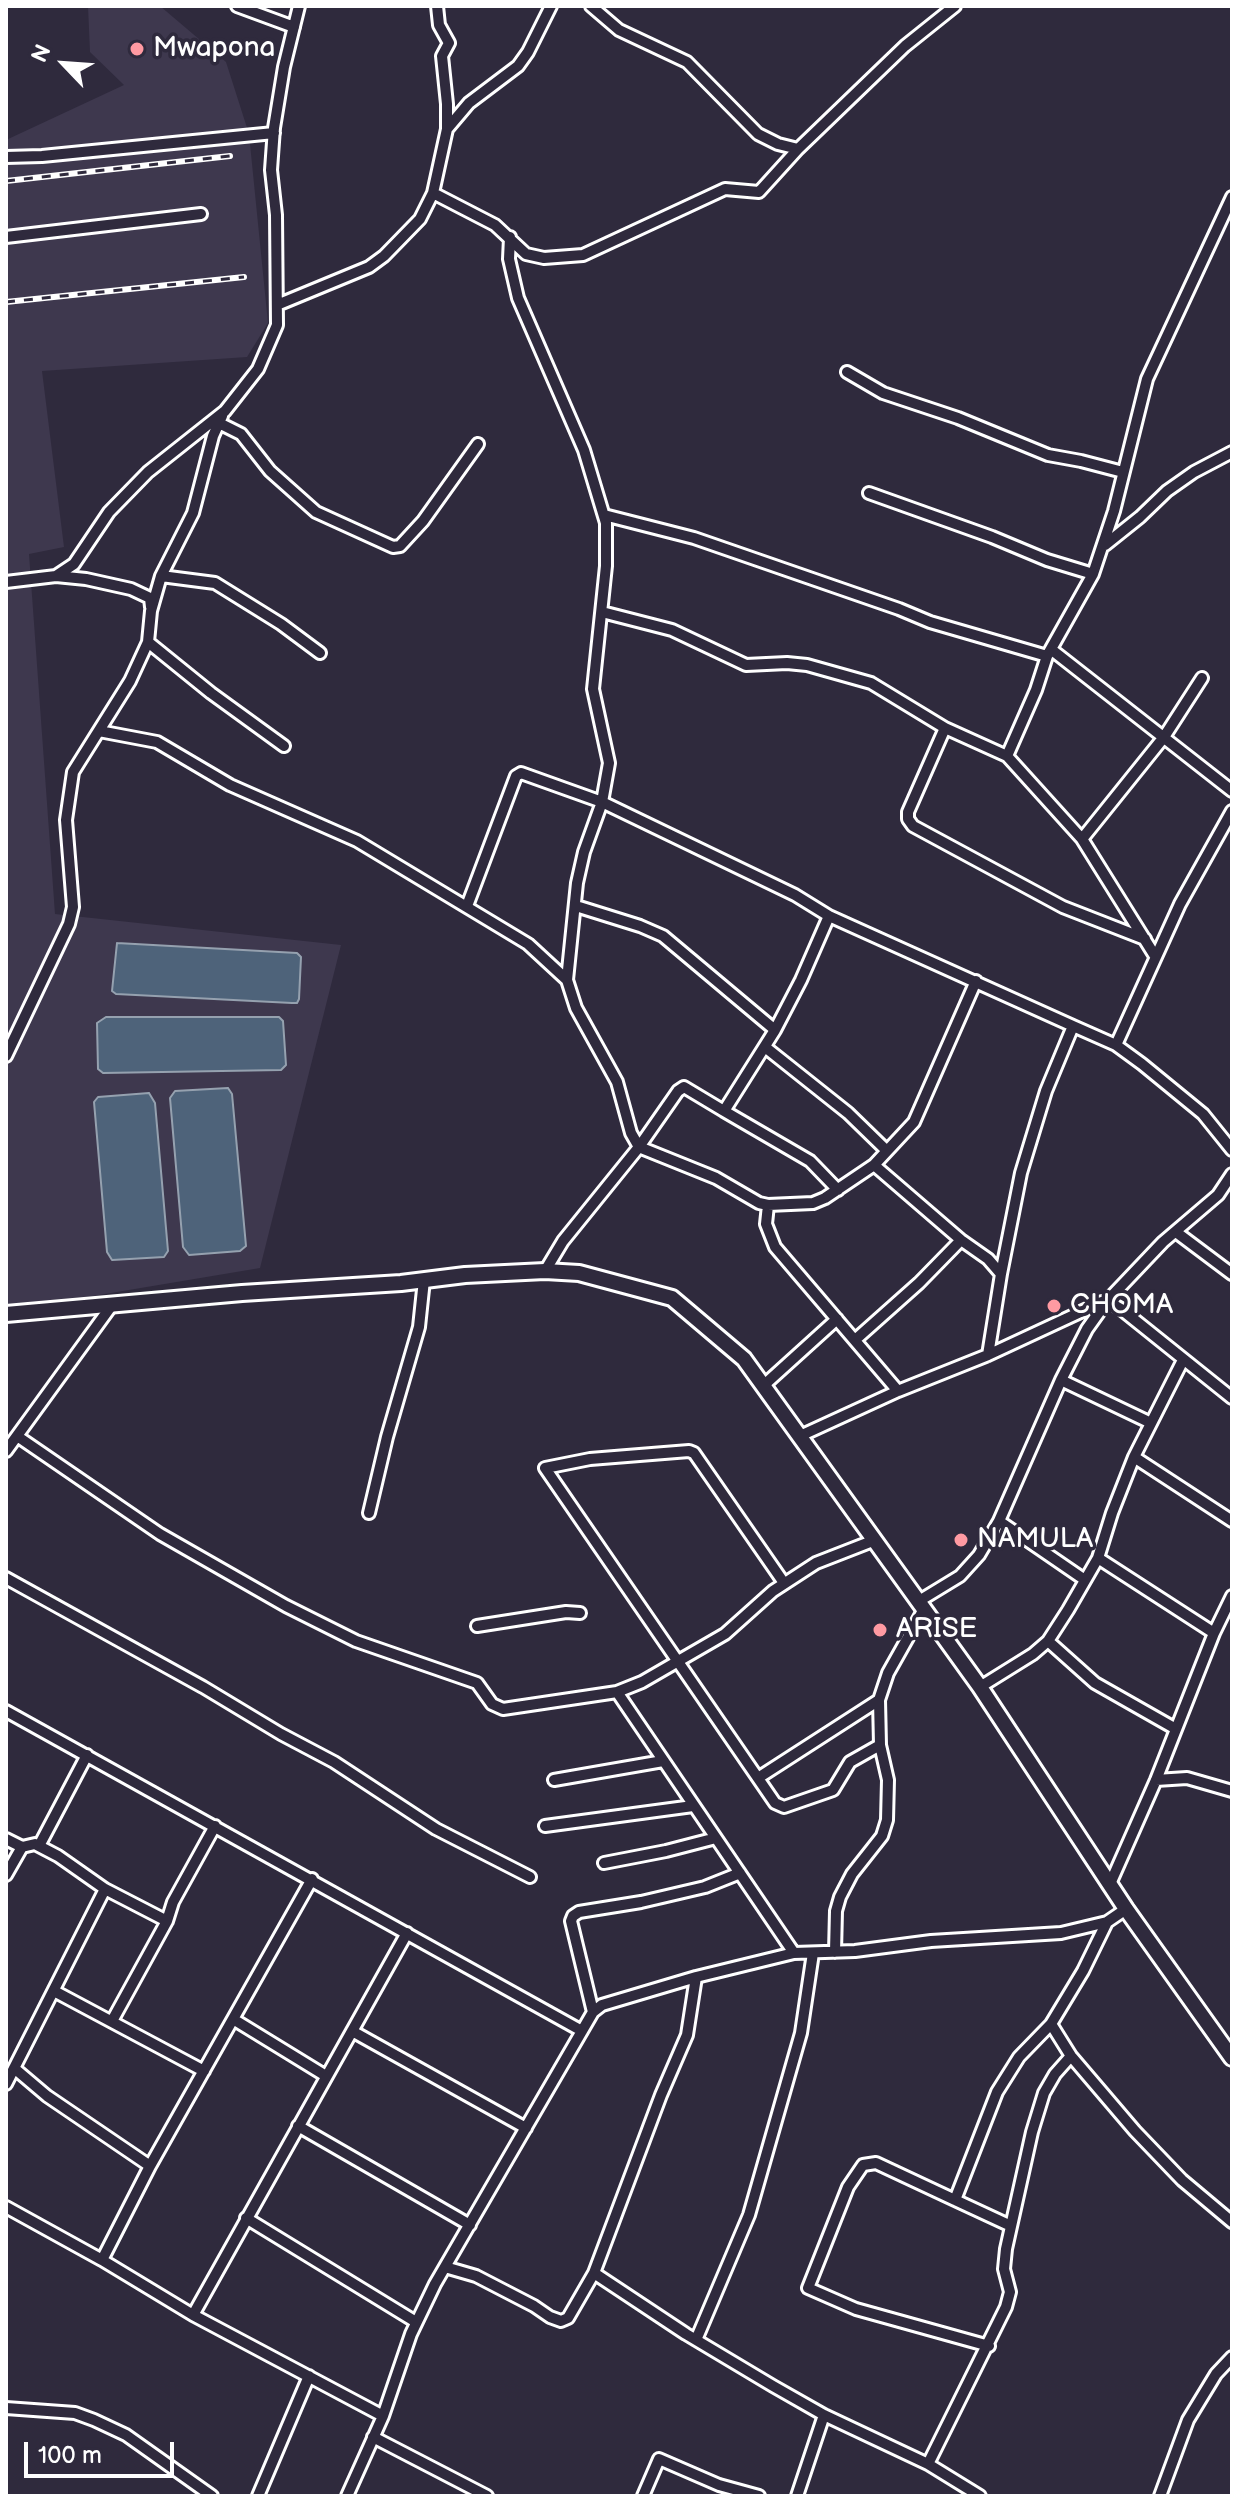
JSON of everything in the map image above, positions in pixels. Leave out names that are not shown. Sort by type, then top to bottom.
[{"type":"street","points":[[237,6],[294,27]]},
{"type":"street","points":[[151,611],[161,576],[193,513],[213,436],[225,411],[258,369],[277,325],[276,215],[271,170],[284,67],[299,6]]},
{"type":"street","points":[[277,305],[369,267],[420,219],[433,193],[447,129],[442,56],[449,43],[439,25],[437,6]]},
{"type":"street","points":[[447,129],[469,103],[518,66],[551,6]]},
{"type":"street","points":[[591,6],[619,30],[678,55],[758,134],[798,149]]},
{"type":"street","points":[[433,193],[482,217],[510,237],[526,254],[538,258],[583,255],[725,189],[759,192],[798,149],[905,46],[955,6]]},
{"type":"street","points":[[6,157],[274,133]]},
{"type":"street","points":[[1007,756],[1049,653],[1093,574],[1104,546],[1147,379],[1232,197]]},
{"type":"street","points":[[6,237],[201,214]]},
{"type":"street","points":[[510,237],[509,259],[518,298],[584,450],[604,515],[606,566],[593,689],[609,763],[602,802],[584,852],[577,883],[567,980]]},
{"type":"street","points":[[847,372],[883,393],[958,418],[1048,455],[1123,472]]},
{"type":"street","points":[[56,576],[74,564],[109,512],[148,472],[225,411]]},
{"type":"street","points":[[219,423],[241,434],[270,471],[316,512],[393,547],[400,546],[423,521],[478,444]]},
{"type":"street","points":[[1104,546],[1167,491],[1194,472],[1232,452]]},
{"type":"street","points":[[869,493],[1047,560],[1093,574]]},
{"type":"street","points":[[604,515],[694,538],[930,622],[1049,653],[1232,791]]},
{"type":"street","points":[[6,582],[56,576],[86,579],[131,589],[150,598],[151,611],[148,642],[130,681],[73,772],[66,820],[73,907],[69,924],[6,1056]]},
{"type":"street","points":[[161,576],[207,581],[224,587],[320,653]]},
{"type":"street","points":[[602,612],[672,630],[746,665],[787,663],[845,674],[892,694],[945,728],[1007,756],[1082,839],[1155,956]]},
{"type":"street","points":[[148,642],[284,746]]},
{"type":"street","points":[[1082,839],[1164,737],[1202,678]]},
{"type":"street","points":[[945,728],[908,812],[913,826],[1063,907],[1145,939]]},
{"type":"street","points":[[99,731],[147,738],[170,748],[230,785],[357,841],[528,944],[567,980],[581,1017],[617,1082],[631,1133],[639,1147],[716,1178],[759,1203],[813,1203],[874,1165],[914,1122],[976,981]]},
{"type":"street","points":[[467,906],[519,774],[541,779],[602,802],[795,895],[829,916],[1116,1045],[1203,1114],[1232,1150]]},
{"type":"street","points":[[1116,1045],[1180,904],[1232,811]]},
{"type":"street","points":[[576,906],[640,926],[676,944],[775,1030]]},
{"type":"street","points":[[724,1111],[775,1030],[829,916]]},
{"type":"street","points":[[988,1355],[1025,1159],[1046,1091],[1073,1026]]},
{"type":"street","points":[[765,1047],[848,1113],[886,1150]]},
{"type":"street","points":[[545,1271],[563,1241],[684,1087],[810,1161],[838,1190]]},
{"type":"street","points":[[874,1165],[961,1240],[988,1259],[1001,1274]]},
{"type":"street","points":[[835,1952],[836,1911],[840,1897],[852,1874],[882,1836],[887,1820],[888,1780],[880,1745],[879,1700],[888,1673],[921,1605],[970,1567],[999,1521],[1061,1380],[1087,1329],[1107,1301],[1218,1195],[1232,1174]]},
{"type":"street","points":[[768,1205],[766,1224],[775,1247],[898,1391]]},
{"type":"street","points":[[1176,1232],[1232,1274]]},
{"type":"street","points":[[855,1340],[919,1283],[961,1240]]},
{"type":"street","points":[[6,1314],[545,1271],[579,1273],[672,1298],[744,1359],[980,1687],[1126,1909],[1232,2058]]},
{"type":"street","points":[[369,1513],[379,1463],[419,1327],[424,1280]]},
{"type":"street","points":[[800,1436],[898,1391],[988,1355],[1090,1305],[1107,1301],[1232,1398]]},
{"type":"street","points":[[6,1451],[112,1305]]},
{"type":"street","points":[[763,1386],[837,1319]]},
{"type":"street","points":[[980,1687],[1048,1641],[1098,1558],[1134,1457],[1183,1360]]},
{"type":"street","points":[[1061,1380],[1151,1423]]},
{"type":"street","points":[[17,1436],[132,1516],[225,1572],[322,1626],[356,1641],[477,1683],[497,1707],[515,1709],[617,1692],[677,1663],[725,1634],[784,1583],[816,1563],[875,1540]]},
{"type":"street","points":[[784,1583],[694,1453],[590,1459],[545,1468],[775,1803],[784,1807],[833,1790],[850,1762],[880,1745]]},
{"type":"street","points":[[1134,1457],[1232,1521]]},
{"type":"street","points":[[999,1521],[1085,1580]]},
{"type":"street","points":[[1098,1558],[1214,1633]]},
{"type":"street","points":[[6,1578],[334,1762],[436,1829],[530,1877]]},
{"type":"street","points":[[1110,1884],[1232,1596]]},
{"type":"street","points":[[477,1626],[566,1612],[580,1613]]},
{"type":"street","points":[[1048,1641],[1095,1683],[1176,1729]]},
{"type":"street","points":[[617,1692],[794,1953]]},
{"type":"street","points":[[758,1778],[879,1700]]},
{"type":"street","points":[[6,1711],[582,2031]]},
{"type":"street","points":[[39,1846],[87,1755]]},
{"type":"street","points":[[554,1780],[663,1761]]},
{"type":"street","points":[[1156,1780],[1187,1778],[1232,1791]]},
{"type":"street","points":[[545,1826],[693,1806]]},
{"type":"street","points":[[112,2021],[215,1826]]},
{"type":"street","points":[[604,1863],[716,1838]]},
{"type":"street","points":[[6,1839],[22,1847],[39,1846],[105,1889],[167,1921]]},
{"type":"street","points":[[6,1875],[22,1847]]},
{"type":"street","points":[[593,2012],[571,1921],[573,1916],[579,1912],[692,1890],[740,1873]]},
{"type":"street","points":[[105,2263],[150,2166],[312,1879]]},
{"type":"street","points":[[6,2084],[105,1889]]},
{"type":"street","points":[[347,2496],[383,2416],[416,2322],[593,2012],[610,2002],[794,1953],[1061,1933],[1107,1922],[1126,1909]]},
{"type":"street","points":[[955,2200],[997,2092],[1019,2057],[1051,2024],[1083,1971],[1107,1922]]},
{"type":"street","points":[[193,2315],[407,1933]]},
{"type":"street","points":[[696,2340],[749,2215],[801,2033],[813,1953]]},
{"type":"street","points":[[445,2267],[476,2276],[561,2321],[568,2318],[594,2273],[687,2035],[696,1977]]},
{"type":"street","points":[[54,1991],[204,2071]]},
{"type":"street","points":[[233,2019],[326,2076]]},
{"type":"street","points":[[1051,2024],[1071,2056],[1145,2141],[1182,2180],[1232,2222]]},
{"type":"street","points":[[352,2031],[526,2128]]},
{"type":"street","points":[[928,2464],[1006,2307],[1010,2292],[1004,2262],[1032,2132],[1044,2093],[1071,2056]]},
{"type":"street","points":[[14,2068],[47,2096],[150,2166]]},
{"type":"street","points":[[298,2126],[470,2225]]},
{"type":"street","points":[[989,2346],[856,2309],[808,2288],[848,2187],[863,2165],[876,2163],[1011,2226]]},
{"type":"street","points":[[6,2207],[193,2315],[383,2416]]},
{"type":"street","points":[[246,2218],[416,2322]]},
{"type":"street","points":[[594,2273],[696,2340],[824,2415],[928,2464],[980,2496]]},
{"type":"street","points":[[1160,2496],[1188,2420],[1216,2374],[1232,2357]]},
{"type":"street","points":[[258,2496],[309,2376]]},
{"type":"street","points":[[6,2408],[75,2413],[94,2420],[126,2435],[212,2496]]},
{"type":"street","points":[[797,2496],[824,2415]]},
{"type":"street","points":[[373,2437],[487,2496]]},
{"type":"street","points":[[643,2496],[659,2459],[719,2485],[759,2496]]},
{"type":"shaded area","points":[[88,6],[160,6],[226,62],[249,134],[268,323],[247,357],[42,371],[64,547],[29,554],[55,914],[341,945],[260,1268],[93,1296],[6,1304],[6,140],[124,85],[90,52]]},
{"type":"water","points":[[117,943],[297,953],[301,957],[299,999],[297,1003],[292,1003],[116,994],[112,991]]},
{"type":"water","points":[[106,1017],[279,1017],[283,1021],[286,1065],[281,1070],[103,1073],[98,1069],[97,1023]]},
{"type":"water","points":[[228,1088],[232,1094],[246,1246],[240,1251],[189,1255],[183,1247],[170,1098],[175,1091]]},
{"type":"water","points":[[149,1093],[155,1103],[168,1251],[164,1257],[112,1260],[107,1252],[94,1102],[98,1097]]},
{"type":"railway","points":[[6,181],[230,156]]},
{"type":"railway","points":[[6,302],[244,277]]},
{"type":"place","name":"Mwapona","points":[[137,49]]},
{"type":"place","name":"CHOMA","points":[[1054,1306]]},
{"type":"place","name":"NAMULA","points":[[961,1540]]},
{"type":"place","name":"ARISE","points":[[880,1630]]}]
